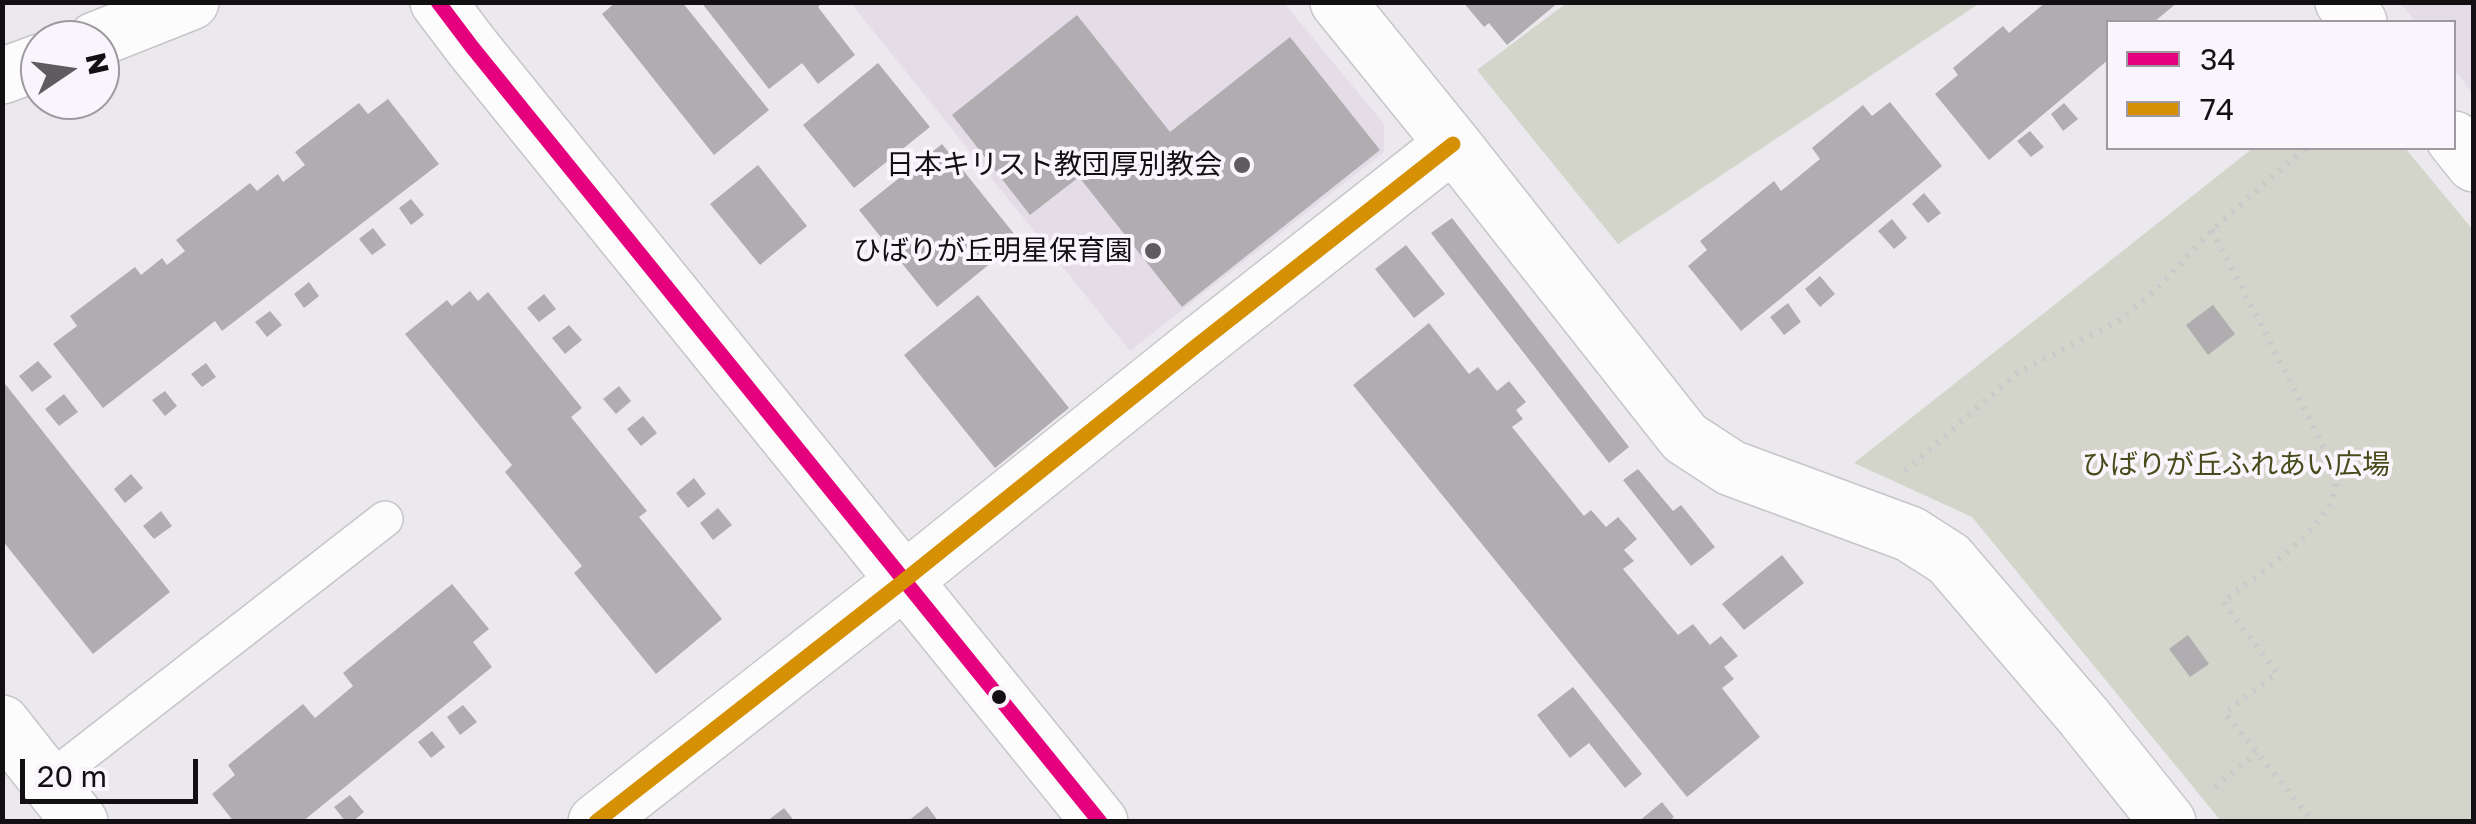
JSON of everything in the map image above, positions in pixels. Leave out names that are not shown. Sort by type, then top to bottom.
[{"type":"street","points":[[120,30],[191,2]]},
{"type":"street","points":[[438,2],[1100,822]]},
{"type":"street","points":[[1338,2],[1685,438],[1732,468],[1910,534],[1949,559],[2168,822]]},
{"type":"street","points":[[2456,142],[2474,164]]},
{"type":"street","points":[[596,822],[1453,144]]},
{"type":"street","points":[[2,723],[64,801]]},
{"type":"lane","points":[[64,801],[385,520]]},
{"type":"path","points":[[1856,514],[2017,373],[2118,322],[2156,290],[2212,230],[2303,150]]},
{"type":"path","points":[[2212,230],[2328,455],[2336,484],[2325,514],[2306,535],[2223,602],[2277,673],[2225,713],[2314,822]]},
{"type":"shaded area","name":"ひばりが丘明星保育園","points":[[851,3],[1284,3],[1384,124],[1384,152],[1130,351]]},
{"type":"shaded area","points":[[2400,3],[2473,3],[2473,94],[2456,72],[2456,20],[2414,20]]},
{"type":"green space","points":[[1568,2],[1980,3],[1618,244],[1477,70]]},
{"type":"green space","name":"ひばりが丘ふれあい広場","points":[[2250,150],[2407,150],[2473,230],[2473,821],[2221,821],[1972,517],[1854,463]]},
{"type":"building","points":[[616,2],[682,2],[769,110],[714,155],[602,14]]},
{"type":"building","points":[[701,2],[823,2],[818,7],[855,55],[818,84],[802,63],[769,89]]},
{"type":"building","points":[[1463,2],[1559,2],[1507,45],[1489,23],[1484,27]]},
{"type":"building","points":[[2046,2],[2178,2],[2156,20],[2106,20],[2106,62],[1989,160],[1935,94],[1958,75],[1953,68],[2003,26],[2009,33]]},
{"type":"building","points":[[1077,15],[1170,132],[1290,37],[1380,150],[1182,307],[1079,177],[1030,215],[952,115]]},
{"type":"building","points":[[878,63],[930,127],[854,188],[803,125]]},
{"type":"building","points":[[388,99],[439,164],[222,331],[215,321],[103,408],[53,344],[77,326],[70,316],[135,267],[141,275],[162,258],[167,265],[185,251],[176,240],[250,183],[257,191],[278,174],[283,182],[305,165],[295,152],[359,103],[368,114]]},
{"type":"building","points":[[1890,102],[1942,166],[1741,331],[1688,266],[1707,250],[1700,241],[1774,181],[1781,191],[1820,159],[1812,148],[1863,105],[1872,116]]},
{"type":"building","points":[[2064,103],[2078,119],[2063,131],[2051,114]]},
{"type":"building","points":[[2030,131],[2044,147],[2031,157],[2017,141]]},
{"type":"building","points":[[942,144],[1019,240],[937,307],[859,210]]},
{"type":"building","points":[[758,165],[807,226],[760,265],[710,204]]},
{"type":"building","points":[[1924,193],[1941,213],[1928,223],[1912,204]]},
{"type":"building","points":[[411,199],[424,215],[411,225],[399,208]]},
{"type":"building","points":[[1452,218],[1629,447],[1609,463],[1431,233]]},
{"type":"building","points":[[1892,219],[1907,238],[1894,249],[1878,231]]},
{"type":"building","points":[[373,228],[386,245],[372,255],[359,239]]},
{"type":"building","points":[[1406,245],[1445,294],[1414,318],[1375,269]]},
{"type":"building","points":[[1820,276],[1835,294],[1820,307],[1805,289]]},
{"type":"building","points":[[309,282],[319,296],[304,308],[294,294]]},
{"type":"building","points":[[470,291],[478,301],[488,292],[582,408],[571,417],[647,511],[639,517],[722,619],[656,674],[574,573],[582,566],[505,472],[512,465],[405,334],[447,300],[452,306]]},
{"type":"building","points":[[544,294],[556,309],[539,322],[527,308]]},
{"type":"building","points":[[978,295],[1069,408],[995,468],[904,355]]},
{"type":"building","points":[[1788,303],[1801,322],[1784,335],[1770,317]]},
{"type":"building","points":[[2213,305],[2235,334],[2208,355],[2186,325]]},
{"type":"building","points":[[270,311],[282,325],[267,337],[255,322]]},
{"type":"building","points":[[1429,323],[1469,374],[1478,367],[1497,391],[1509,381],[1526,402],[1516,410],[1523,419],[1512,427],[1584,516],[1591,510],[1606,527],[1618,517],[1637,539],[1624,550],[1634,561],[1623,569],[1678,635],[1693,624],[1710,645],[1721,636],[1738,656],[1724,667],[1734,679],[1722,688],[1760,737],[1687,797],[1353,385]]},
{"type":"building","points":[[569,325],[582,340],[565,354],[552,338]]},
{"type":"building","points":[[38,361],[52,377],[32,392],[19,376]]},
{"type":"building","points":[[206,363],[216,377],[202,387],[191,374]]},
{"type":"building","points":[[2,380],[170,592],[93,654],[2,540]]},
{"type":"building","points":[[619,386],[631,401],[616,414],[603,399]]},
{"type":"building","points":[[165,391],[177,406],[165,416],[152,400]]},
{"type":"building","points":[[64,394],[78,412],[59,426],[45,409]]},
{"type":"building","points":[[643,416],[657,433],[641,446],[627,429]]},
{"type":"building","points":[[1638,469],[1673,511],[1681,505],[1715,547],[1691,566],[1623,480]]},
{"type":"building","points":[[131,474],[143,488],[125,503],[114,489]]},
{"type":"building","points":[[694,478],[706,494],[688,508],[676,493]]},
{"type":"building","points":[[718,508],[732,525],[713,540],[700,523]]},
{"type":"building","points":[[161,511],[172,526],[154,539],[143,526]]},
{"type":"building","points":[[1782,555],[1804,583],[1744,630],[1722,604]]},
{"type":"building","points":[[452,584],[489,629],[473,642],[492,667],[302,822],[234,822],[212,794],[235,775],[228,765],[303,704],[315,718],[353,686],[343,673]]},
{"type":"building","points":[[2188,635],[2209,664],[2190,677],[2169,649]]},
{"type":"building","points":[[1573,687],[1642,774],[1625,788],[1589,743],[1570,758],[1537,715]]},
{"type":"building","points":[[463,705],[477,722],[460,735],[447,717]]},
{"type":"building","points":[[432,731],[445,747],[431,758],[418,742]]},
{"type":"building","points":[[350,795],[364,812],[346,822],[334,807]]},
{"type":"building","points":[[1662,802],[1674,817],[1668,822],[1638,822]]},
{"type":"building","points":[[927,806],[939,822],[907,822]]},
{"type":"building","points":[[784,808],[795,822],[766,822]]},
{"type":"transit line","name":"34","points":[[438,2],[1100,822]]},
{"type":"transit line","name":"74","points":[[596,822],[1453,144]]},
{"type":"place","name":"日本キリスト教団厚別教会","points":[[1242,165]]},
{"type":"place","name":"ひばりが丘明星保育園","points":[[1153,251]]}]
